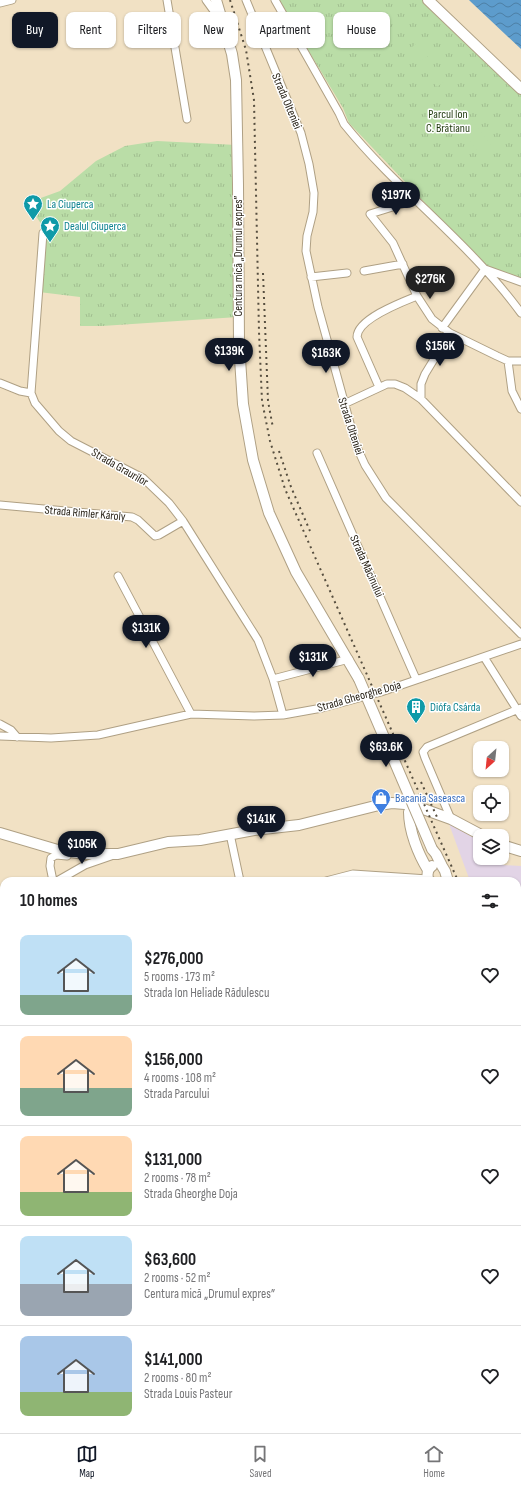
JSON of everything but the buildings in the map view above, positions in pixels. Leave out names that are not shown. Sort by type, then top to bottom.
[{"type":"main road","name":"Centura mică „Drumul expres”","points":[[216,0],[220,12]]},
{"type":"main road","points":[[428,0],[521,88]]},
{"type":"main road","name":"Centura mică „Drumul expres”","points":[[230,48],[236,80],[239,344],[243,404],[252,453],[269,513],[281,542],[296,572],[349,659],[359,679],[432,849],[436,854],[437,874]]},
{"type":"main road","points":[[0,833],[56,850],[85,855],[118,854],[168,842],[200,840],[254,830],[299,825],[392,803],[452,819],[473,831]]},
{"type":"main road","points":[[410,807],[411,828],[421,854],[437,874]]},
{"type":"main road","points":[[52,848],[60,846],[94,848],[112,850],[118,854]]},
{"type":"main road","points":[[509,847],[521,851]]},
{"type":"street","points":[[0,3],[12,0]]},
{"type":"street","points":[[167,0],[187,119]]},
{"type":"street","points":[[206,0],[210,3],[215,12]]},
{"type":"street","name":"Strada Olteniei","points":[[246,0],[301,133],[309,164],[313,212],[307,236],[306,251],[311,277],[344,404],[356,445],[365,466],[386,498],[521,634]]},
{"type":"street","points":[[274,0],[344,124],[415,200],[485,268],[521,313]]},
{"type":"street","points":[[415,200],[370,214],[393,243],[417,296],[432,319],[450,334],[508,361],[521,361]]},
{"type":"street","points":[[0,383],[20,391],[31,393],[43,233]]},
{"type":"street","points":[[364,271],[403,264]]},
{"type":"street","points":[[485,268],[520,281]]},
{"type":"street","points":[[442,328],[485,268]]},
{"type":"street","points":[[311,277],[347,273]]},
{"type":"street","points":[[379,387],[357,337],[357,333],[360,327],[391,306],[417,296]]},
{"type":"street","points":[[421,399],[421,384],[425,374],[450,334]]},
{"type":"street","points":[[508,361],[512,391],[521,409]]},
{"type":"street","points":[[344,404],[387,384],[395,384],[405,388],[421,399],[521,502]]},
{"type":"street","name":"Strada Graurilor","points":[[31,393],[35,403],[71,441],[143,478],[169,503],[183,521],[258,640],[273,679],[283,715]]},
{"type":"street","name":"Strada Măcinului","points":[[317,453],[416,679]]},
{"type":"street","name":"Strada Rimler Károly","points":[[0,505],[132,517],[138,520],[155,536],[183,521]]},
{"type":"street","points":[[118,576],[191,714]]},
{"type":"street","name":"Strada Gheorghe Doja","points":[[0,736],[51,738],[98,735],[191,714],[254,716],[283,715],[322,708],[381,692],[521,644]]},
{"type":"street","points":[[452,819],[423,752],[427,747],[520,711],[484,657]]},
{"type":"street","points":[[273,679],[349,659]]},
{"type":"street","points":[[0,724],[11,730],[16,737]]},
{"type":"street","points":[[230,834],[239,877]]},
{"type":"street","points":[[64,877],[85,865],[118,854]]},
{"type":"street","points":[[52,877],[50,866],[51,858],[56,855],[85,855],[85,865]]},
{"type":"street","points":[[341,877],[353,874],[437,874]]},
{"type":"shaded area","points":[[449,824],[473,837],[473,865],[521,866],[521,877],[469,877]]},
{"type":"green space","name":"Parcul Ion C. Brătianu","points":[[278,0],[428,0],[521,91],[521,278],[485,266],[349,123],[343,108],[307,48],[325,48],[325,12],[285,12]]},
{"type":"green space","points":[[419,41],[430,55],[421,61],[411,48]]},
{"type":"green space","points":[[436,66],[447,80],[437,87],[427,73]]},
{"type":"green space","points":[[464,109],[491,145],[479,153],[452,117]]},
{"type":"green space","points":[[157,141],[237,145],[238,317],[102,326],[80,326],[80,297],[39,292],[46,231],[27,203],[60,191],[96,161],[125,146]]},
{"type":"water","points":[[469,0],[521,0],[521,49],[471,2]]},
{"type":"railway","points":[[230,0],[246,50],[254,100],[262,401],[270,441],[285,489],[456,877]]},
{"type":"railway","points":[[263,273],[268,401],[273,428]]},
{"type":"railway","points":[[279,451],[291,487],[310,531]]},
{"type":"railway","points":[[421,782],[437,817]]},
{"type":"place","name":"La Ciuperca","points":[[33,221]]},
{"type":"place","name":"Dealul Ciuperca","points":[[50,243]]},
{"type":"place","name":"Diófa Csárda","points":[[416,724]]},
{"type":"place","name":"Bacania Saseasca","points":[[381,815]]}]
